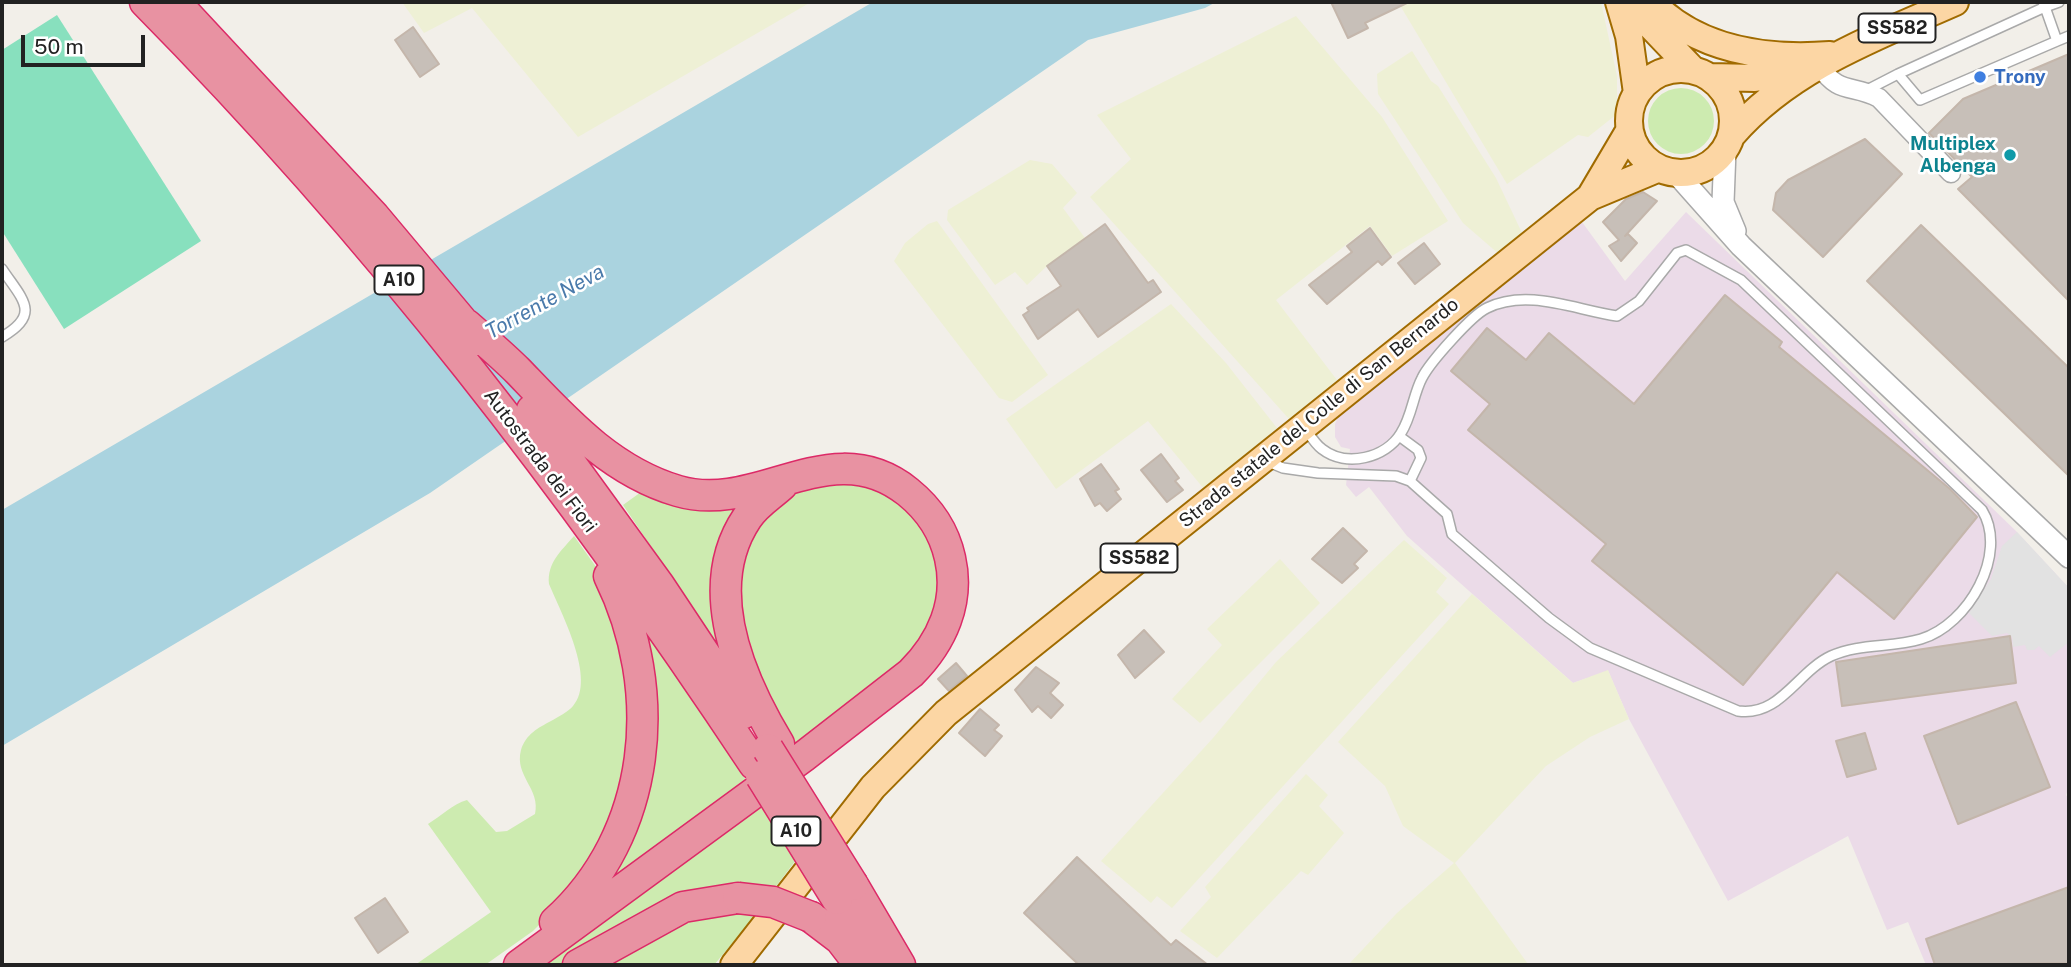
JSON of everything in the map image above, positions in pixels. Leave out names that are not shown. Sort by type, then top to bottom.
[{"type":"highway","name":"Autostrada dei Fiori","points":[[145,2],[216,59],[374,216],[467,325],[584,500],[673,641],[767,752],[816,824],[876,965]]},
{"type":"highway","name":"Autostrada dei Fiori","points":[[174,2],[216,59],[584,500]]},
{"type":"highway","points":[[467,325],[516,369],[581,437],[633,471],[678,491],[716,496],[734,494],[819,470],[853,468],[887,478],[918,500],[940,529],[951,564],[952,600],[943,631],[911,673],[803,757],[517,965]]},
{"type":"highway","points":[[767,752],[756,702],[735,653],[727,595],[728,573],[740,530],[757,505],[790,477]]},
{"type":"highway","points":[[517,965],[583,894],[608,858],[630,806],[641,758],[644,708],[630,624],[584,500]]},
{"type":"highway","name":"Autostrada dei Fiori","points":[[767,752],[845,892],[900,965]]},
{"type":"highway","points":[[578,965],[683,907],[738,898],[773,902],[811,917],[840,939],[860,965]]},
{"type":"main road","points":[[1619,2],[1629,36],[1637,93]]},
{"type":"main road","points":[[1636,2],[1664,41],[1722,88],[1730,102],[1734,119],[1728,143],[1712,164],[1695,172],[1667,172],[1644,160],[1629,131],[1628,117],[1637,93],[1650,78],[1664,71],[1701,73]]},
{"type":"main road","points":[[1651,2],[1700,38],[1747,53],[1824,63]]},
{"type":"main road","name":"SS582","points":[[1728,143],[1760,105],[1824,63],[1955,2]]},
{"type":"main road","name":"SS582","points":[[1701,73],[1755,78],[1824,63]]},
{"type":"main road","name":"Strada statale del Colle di San Bernardo","points":[[1590,197],[1629,131]]},
{"type":"main road","name":"Strada statale del Colle di San Bernardo","points":[[734,965],[873,787],[946,713],[1590,197],[1667,172]]},
{"type":"street","points":[[1824,63],[1829,79],[1844,90],[1865,91],[1879,98],[1951,173]]},
{"type":"street","points":[[1728,143],[1723,202],[1741,246]]},
{"type":"street","points":[[1667,172],[1741,246],[2069,557]]},
{"type":"lane","points":[[1865,91],[2044,4],[2059,2]]},
{"type":"lane","points":[[2044,4],[2057,41]]},
{"type":"lane","points":[[1898,74],[1920,100],[2069,36]]},
{"type":"lane","points":[[1261,459],[1283,468],[1318,473],[1396,476],[1410,481],[1447,514],[1452,534],[1549,618],[1590,648],[1738,711],[1750,713],[1766,709],[1828,658],[1847,649],[1921,639],[1944,628],[1973,597],[1992,550],[1992,526],[1982,510],[1741,281],[1686,250],[1677,254],[1629,311],[1617,316],[1529,299],[1505,300],[1483,309],[1427,369],[1399,436],[1381,453],[1347,458],[1334,456],[1320,448],[1303,425]]},
{"type":"lane","points":[[2,269],[25,303],[26,314],[20,326],[2,337]]},
{"type":"lane","points":[[1399,436],[1418,450],[1421,458],[1410,481]]},
{"type":"shaded area","points":[[1686,212],[2017,532],[2069,588],[2069,787],[2066,795],[2069,799],[2069,965],[1926,965],[1908,922],[1887,930],[1848,836],[1728,901],[1629,719],[1608,671],[1573,683],[1407,536],[1369,487],[1356,497],[1346,485],[1350,449],[1341,447],[1335,437],[1335,424],[1339,415],[1385,377],[1582,222],[1625,281]]},
{"type":"shaded area","points":[[2017,532],[2069,588],[2069,642],[2050,657],[2039,646],[2034,650],[2027,650],[2025,645],[2013,647],[2012,637],[2007,633],[1992,636],[1969,613],[1991,579],[2002,546]]},
{"type":"green space","points":[[402,2],[811,2],[578,137],[472,8],[424,33]]},
{"type":"green space","points":[[1398,2],[1601,2],[1617,76],[1617,114],[1588,137],[1578,135],[1507,184]]},
{"type":"green space","points":[[57,15],[201,241],[64,329],[2,231],[2,50]]},
{"type":"green space","points":[[1296,16],[1382,117],[1448,221],[1392,256],[1370,226],[1276,300],[1337,380],[1289,419],[1090,197],[1131,159],[1097,115]]},
{"type":"green space","points":[[1412,51],[1431,81],[1438,86],[1496,178],[1523,235],[1500,255],[1463,223],[1378,94],[1377,74]]},
{"type":"green space","points":[[1681,88],[1704,98],[1714,121],[1704,144],[1681,154],[1658,144],[1648,121],[1658,98]]},
{"type":"green space","points":[[1030,160],[1052,164],[1077,193],[1063,208],[1085,238],[1047,266],[1027,285],[1015,272],[995,285],[947,220],[948,210]]},
{"type":"green space","points":[[937,221],[1048,375],[1012,402],[999,398],[894,261],[905,243],[928,224]]},
{"type":"green space","points":[[1171,304],[1226,363],[1277,428],[1204,489],[1148,421],[1056,489],[1006,419]]},
{"type":"green space","points":[[815,482],[870,484],[912,507],[935,542],[941,602],[918,651],[792,748],[741,634],[738,564],[771,504]]},
{"type":"green space","points":[[648,487],[747,500],[722,652],[623,505]]},
{"type":"green space","points":[[574,536],[599,571],[638,709],[617,821],[569,895],[533,931],[485,965],[415,965],[491,912],[428,824],[467,800],[496,832],[507,831],[535,814],[534,797],[521,767],[523,744],[537,729],[573,706],[579,694],[581,680],[575,646],[549,584],[553,564]]},
{"type":"green space","points":[[1404,540],[1447,578],[1436,592],[1449,604],[1172,908],[1157,896],[1151,903],[1101,861],[1213,738],[1276,662]]},
{"type":"green space","points":[[1280,559],[1320,603],[1200,723],[1172,699],[1222,645],[1207,629]]},
{"type":"green space","points":[[1472,594],[1573,683],[1608,670],[1629,719],[1590,737],[1546,766],[1455,863],[1528,964],[1348,965],[1397,913],[1454,863],[1403,826],[1385,786],[1338,742]]},
{"type":"green space","points":[[647,625],[747,782],[614,880],[610,874],[643,626]]},
{"type":"green space","points":[[1306,774],[1328,795],[1319,806],[1344,833],[1308,875],[1301,871],[1217,958],[1180,931],[1211,897],[1205,887]]},
{"type":"green space","points":[[758,801],[796,860],[774,889],[565,965],[537,965]]},
{"type":"green space","points":[[761,909],[714,965],[591,965],[672,921]]},
{"type":"water","name":"Torrente Neva","points":[[873,2],[1216,2],[1205,8],[1088,40],[430,493],[2,746],[2,510]]},
{"type":"building","points":[[1331,2],[1409,2],[1365,23],[1368,28],[1348,38]]},
{"type":"building","points":[[413,27],[439,64],[420,77],[395,40]]},
{"type":"building","name":"Multiplex Albenga","points":[[2069,54],[2069,301],[1958,189],[1972,177],[1929,133],[1963,99]]},
{"type":"building","points":[[1865,139],[1902,174],[1823,257],[1773,210],[1776,193],[1788,180]]},
{"type":"building","points":[[1643,192],[1657,201],[1625,236],[1628,234],[1637,243],[1621,261],[1609,246],[1619,240],[1603,222],[1626,199]]},
{"type":"building","points":[[1105,224],[1148,283],[1153,280],[1161,292],[1098,337],[1078,309],[1038,339],[1023,315],[1029,311],[1027,308],[1061,286],[1047,266]]},
{"type":"building","points":[[1921,225],[2069,368],[2069,476],[1867,281]]},
{"type":"building","points":[[1370,228],[1391,257],[1382,265],[1378,261],[1327,304],[1309,285],[1352,252],[1347,246]]},
{"type":"building","points":[[1424,243],[1440,264],[1415,284],[1398,263]]},
{"type":"building","points":[[1725,295],[1782,342],[1779,347],[1950,489],[1977,517],[1894,619],[1837,572],[1743,685],[1592,561],[1606,544],[1468,430],[1490,404],[1451,371],[1487,328],[1526,360],[1549,333],[1634,404]]},
{"type":"building","points":[[1161,454],[1179,478],[1175,481],[1183,490],[1167,502],[1141,470]]},
{"type":"building","points":[[1101,464],[1119,489],[1115,491],[1121,499],[1107,511],[1100,503],[1095,506],[1080,479]]},
{"type":"building","points":[[1343,528],[1367,551],[1354,564],[1358,568],[1342,583],[1312,559]]},
{"type":"building","points":[[1144,630],[1164,652],[1135,678],[1118,655]]},
{"type":"building","points":[[2010,636],[2016,683],[1842,706],[1836,662]]},
{"type":"building","points":[[956,663],[967,676],[949,691],[938,679]]},
{"type":"building","points":[[1036,667],[1059,683],[1050,693],[1063,705],[1051,718],[1038,706],[1032,712],[1015,690]]},
{"type":"building","points":[[2016,702],[2050,787],[1958,824],[1924,736]]},
{"type":"building","points":[[980,709],[999,725],[994,730],[1002,736],[985,756],[959,733]]},
{"type":"building","points":[[1865,733],[1876,769],[1847,777],[1836,741]]},
{"type":"building","points":[[1077,857],[1171,945],[1176,940],[1208,965],[1079,965],[1024,913]]},
{"type":"building","points":[[2069,887],[2069,963],[1935,965],[1926,939]]},
{"type":"building","points":[[385,898],[408,932],[378,953],[355,918]]},
{"type":"place","name":"Trony","points":[[1980,77]]},
{"type":"place","name":"Multiplex Albenga","points":[[2010,155]]}]
